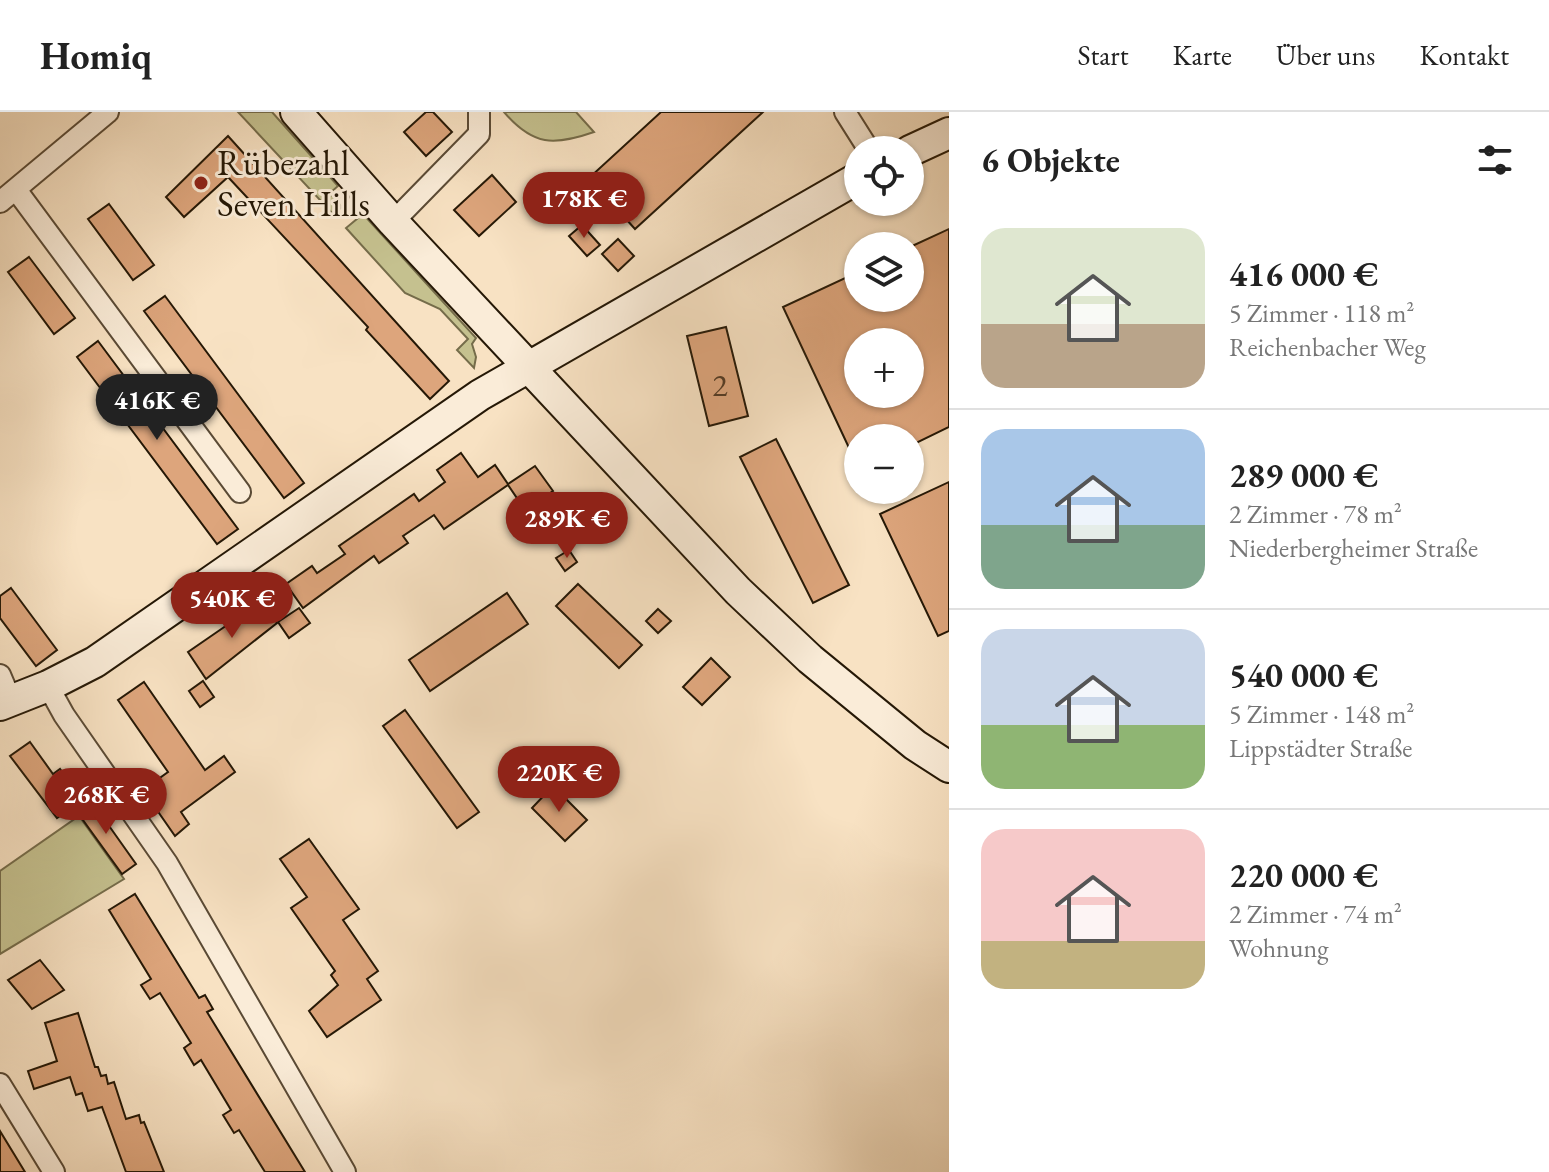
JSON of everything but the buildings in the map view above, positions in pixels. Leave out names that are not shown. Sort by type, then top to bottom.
[{"type":"main road","points":[[296,112],[393,222],[738,591],[810,659],[915,745],[949,767]]},
{"type":"main road","points":[[924,145],[949,133]]},
{"type":"main road","points":[[4,694],[48,686],[139,633],[480,395],[844,186]]},
{"type":"street","points":[[108,112],[8,196],[240,492]]},
{"type":"street","points":[[393,222],[479,134],[479,112]]},
{"type":"street","points":[[845,112],[860,136]]},
{"type":"street","points":[[48,686],[64,715],[167,863],[345,1172]]},
{"type":"street","points":[[0,1084],[54,1172]]},
{"type":"shaded area","points":[[238,112],[272,112],[338,186],[330,193],[342,207],[333,214]]},
{"type":"shaded area","points":[[504,112],[576,112],[594,132],[567,140],[545,140],[525,131]]},
{"type":"shaded area","points":[[363,214],[476,338],[472,344],[476,357],[474,368],[457,350],[468,339],[440,309],[405,293],[346,228]]},
{"type":"shaded area","points":[[79,816],[124,879],[0,954],[0,871]]},
{"type":"place","name":"Rübezahl Seven Hills","points":[[201,183]]}]
